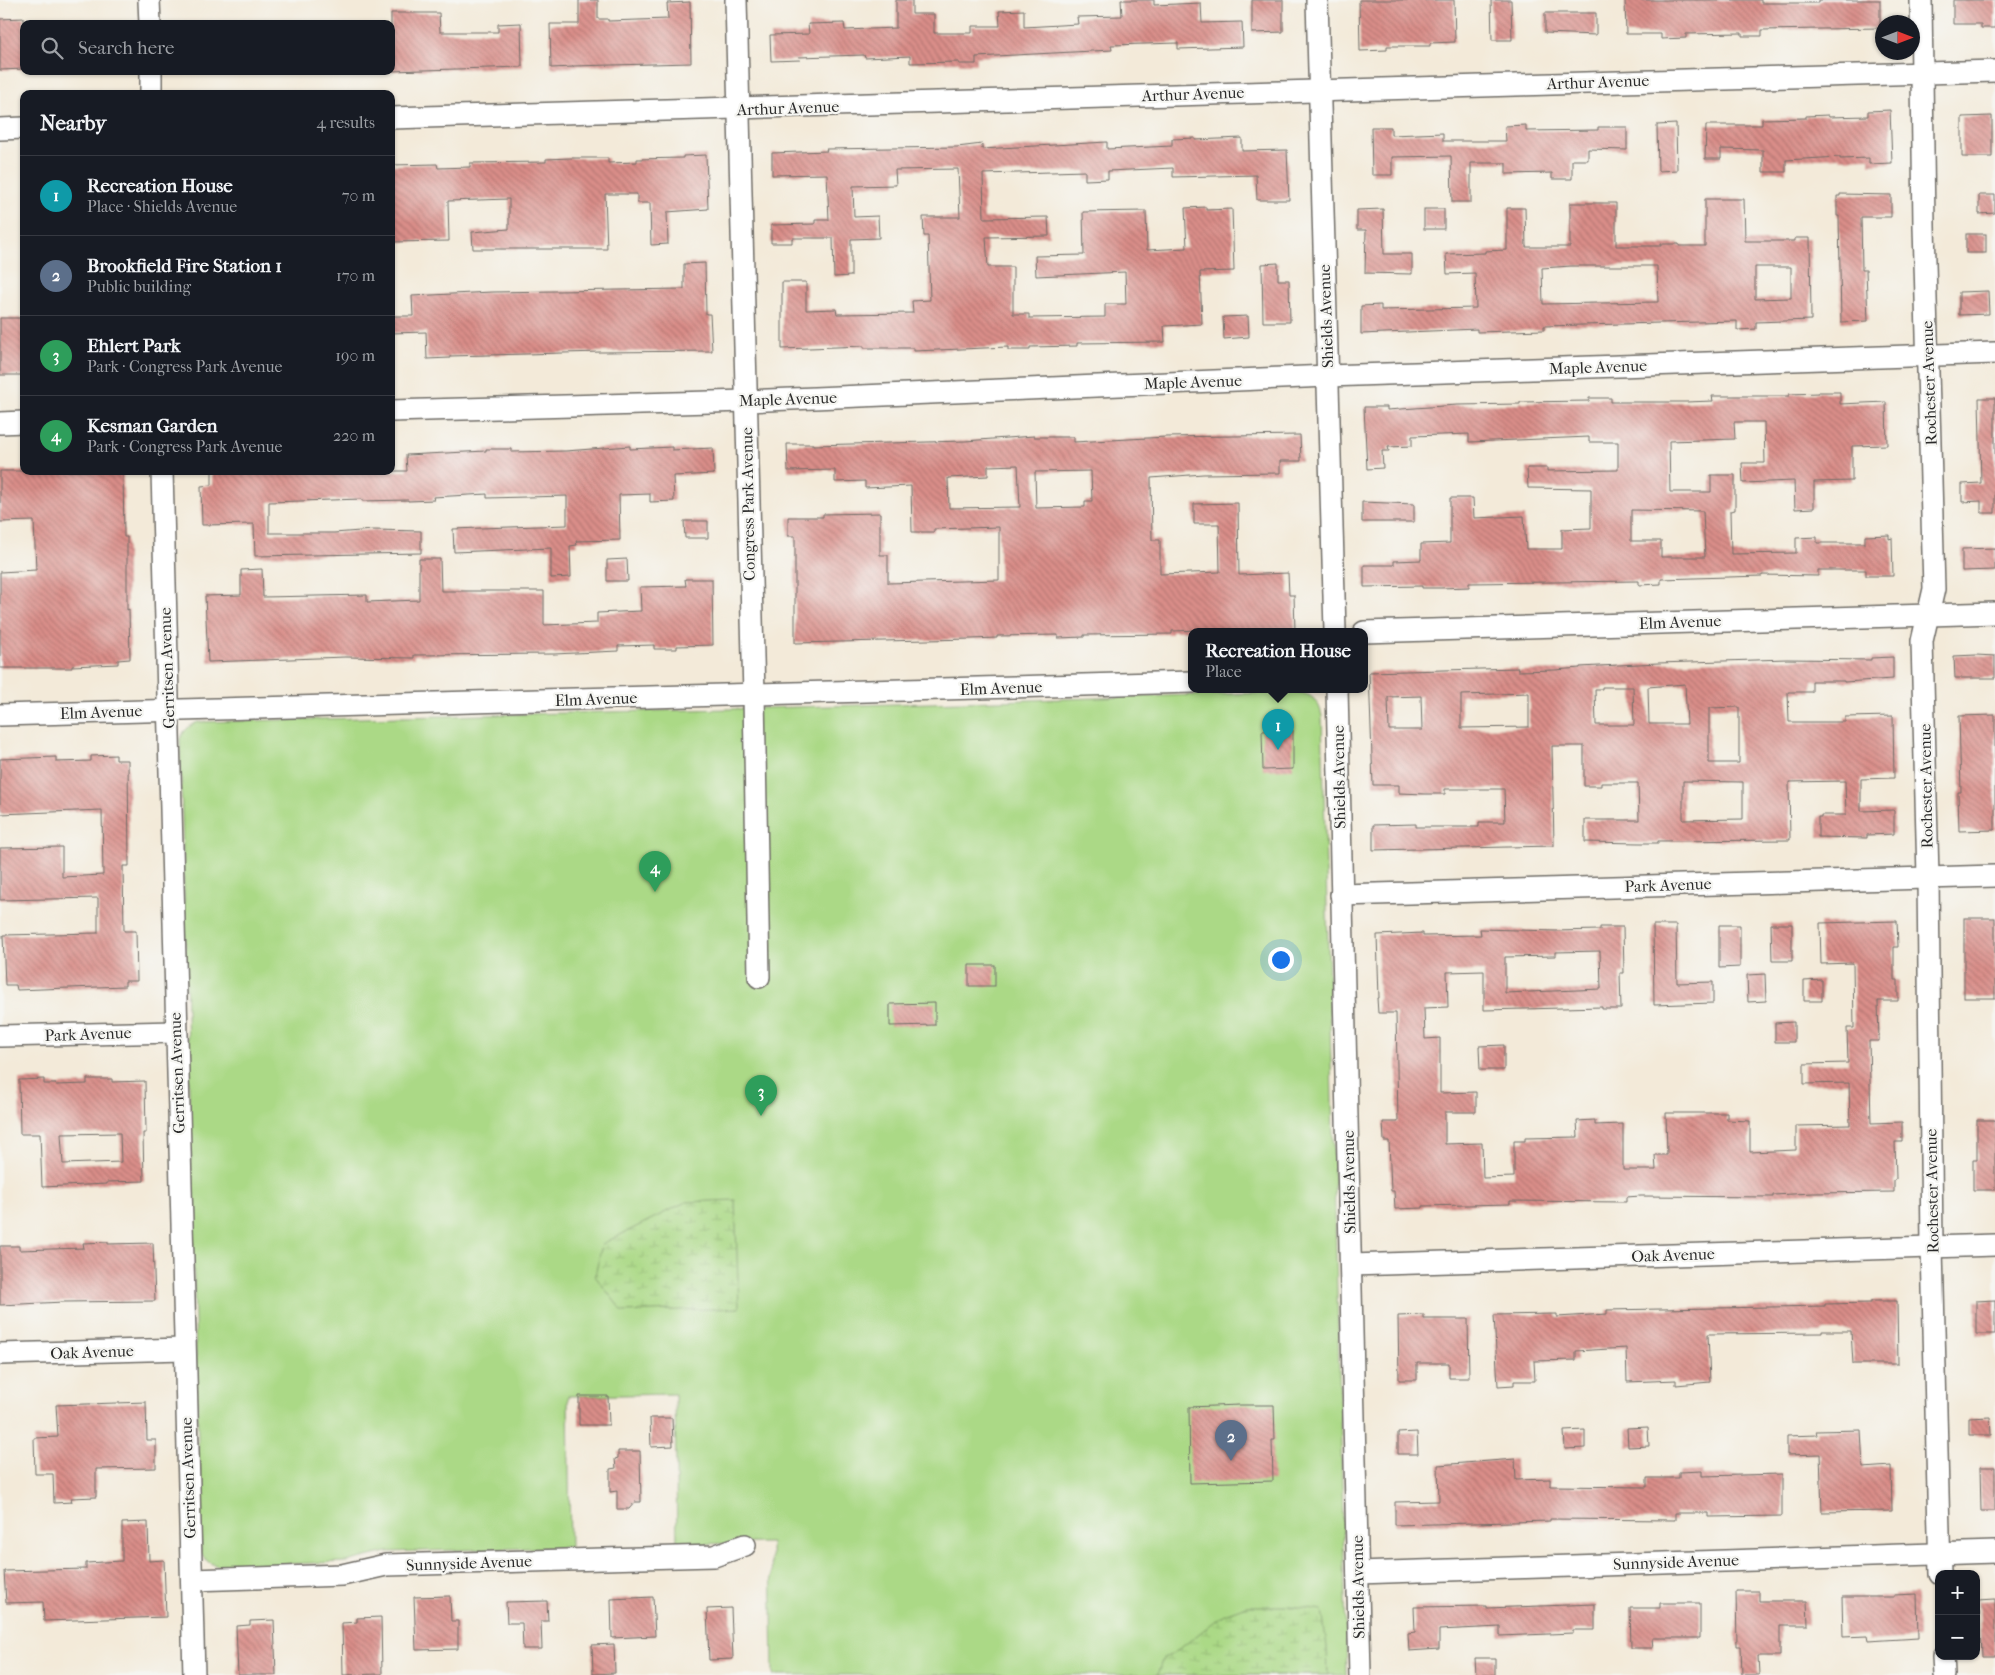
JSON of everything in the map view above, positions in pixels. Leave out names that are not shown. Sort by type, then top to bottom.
[{"type":"street","points":[[149,0],[150,20]]},
{"type":"street","name":"Congress Park Avenue","points":[[736,0],[754,695],[758,977]]},
{"type":"street","name":"Shields Avenue","points":[[1317,0],[1322,241],[1335,628]]},
{"type":"street","name":"Rochester Avenue","points":[[1921,0],[1934,589],[1922,641],[1928,878],[1932,1247],[1940,1564]]},
{"type":"street","name":"Arthur Avenue","points":[[395,118],[1995,71]]},
{"type":"street","points":[[151,75],[151,90]]},
{"type":"street","points":[[0,129],[20,128]]},
{"type":"street","name":"Maple Avenue","points":[[395,411],[746,401],[1328,376],[1995,353]]},
{"type":"street","points":[[0,423],[20,422]]},
{"type":"street","name":"Gerritsen Avenue","points":[[162,475],[194,1675]]},
{"type":"street","name":"Elm Avenue","points":[[1368,632],[1995,613]]},
{"type":"street","name":"Elm Avenue","points":[[0,715],[1188,682]]},
{"type":"street","name":"Shields Avenue","points":[[1336,693],[1360,1675]]},
{"type":"street","name":"Park Avenue","points":[[1341,895],[1995,876]]},
{"type":"street","name":"Park Avenue","points":[[0,1036],[176,1032]]},
{"type":"street","name":"Oak Avenue","points":[[1351,1265],[1995,1245]]},
{"type":"street","name":"Oak Avenue","points":[[0,1354],[184,1349]]},
{"type":"street","name":"Sunnyside Avenue","points":[[192,1580],[342,1575],[386,1565],[714,1556],[745,1545]]},
{"type":"street","name":"Sunnyside Avenue","points":[[1358,1573],[1940,1564],[1995,1552]]},
{"type":"street","points":[[1943,1660],[1944,1675]]},
{"type":"green space","points":[[1264,693],[1302,693],[1307,694],[1317,702],[1322,716],[1347,1675],[773,1675],[771,1543],[677,1544],[675,1394],[568,1396],[570,1547],[387,1552],[346,1562],[219,1566],[210,1563],[204,1558],[201,1552],[180,739],[183,733],[198,722]]},
{"type":"green space","points":[[735,1200],[739,1308],[623,1312],[595,1276],[602,1244],[686,1202]]},
{"type":"green space","points":[[1247,1606],[1291,1606],[1322,1610],[1327,1647],[1328,1675],[1157,1675],[1163,1658],[1173,1654],[1224,1614]]},
{"type":"building","points":[[579,0],[598,0],[598,19],[608,19],[608,21],[668,19],[667,3],[690,2],[691,63],[551,68],[550,24],[579,24]]},
{"type":"building","points":[[896,0],[912,0],[912,14],[934,14],[934,33],[972,33],[972,26],[1000,26],[999,11],[1024,10],[1024,27],[1078,24],[1077,17],[1122,16],[1121,0],[1154,0],[1154,5],[1201,3],[1202,23],[1242,22],[1243,47],[1178,49],[1178,43],[1111,45],[1112,50],[976,57],[976,64],[959,64],[959,62],[910,63],[910,56],[865,58],[864,55],[799,57],[800,60],[771,61],[770,35],[809,34],[808,24],[844,23],[845,30],[896,28]]},
{"type":"building","points":[[1252,0],[1283,0],[1283,32],[1252,33]]},
{"type":"building","points":[[1359,0],[1454,0],[1455,42],[1430,43],[1430,46],[1387,46],[1387,50],[1360,51]]},
{"type":"building","points":[[1491,0],[1511,0],[1512,40],[1492,40]]},
{"type":"building","points":[[1625,0],[1761,0],[1761,3],[1819,3],[1819,0],[1880,0],[1880,15],[1875,15],[1875,28],[1762,30],[1762,36],[1742,36],[1742,33],[1686,34],[1686,38],[1661,39],[1661,34],[1626,34]]},
{"type":"building","points":[[1953,0],[1995,0],[1995,28],[1981,28],[1981,24],[1953,24]]},
{"type":"building","points":[[391,13],[439,13],[440,32],[498,32],[498,24],[521,23],[522,67],[395,71],[395,20],[391,20]]},
{"type":"building","points":[[1545,13],[1596,13],[1596,35],[1545,33]]},
{"type":"building","points":[[24,18],[24,20],[20,20],[20,69],[0,70],[0,19]]},
{"type":"building","points":[[1890,110],[1892,163],[1869,164],[1869,158],[1840,159],[1840,157],[1786,160],[1786,172],[1763,172],[1763,150],[1721,149],[1721,159],[1705,159],[1706,125],[1762,125],[1762,119],[1806,118],[1806,116],[1828,115],[1829,117],[1868,116],[1868,111]]},
{"type":"building","points":[[1992,116],[1992,157],[1962,157],[1962,117]]},
{"type":"building","points":[[1676,124],[1677,170],[1658,171],[1657,125]]},
{"type":"building","points":[[1526,125],[1526,131],[1598,130],[1598,127],[1627,127],[1627,150],[1588,149],[1588,160],[1572,160],[1572,179],[1552,179],[1552,173],[1506,174],[1506,163],[1471,163],[1471,202],[1452,202],[1451,156],[1392,157],[1392,175],[1372,175],[1371,127],[1391,127],[1391,135],[1443,133],[1443,141],[1506,141],[1505,126]]},
{"type":"building","points":[[1195,138],[1195,140],[1242,138],[1242,151],[1287,150],[1289,200],[1257,200],[1256,175],[1173,177],[1173,168],[1108,171],[1108,179],[1085,180],[1085,171],[983,174],[984,218],[1048,217],[1049,236],[986,237],[988,267],[1013,267],[1013,314],[1029,314],[1029,318],[1105,317],[1105,304],[1126,304],[1125,272],[1036,276],[1035,256],[1084,255],[1083,212],[1146,211],[1147,250],[1187,248],[1185,208],[1206,207],[1206,210],[1232,209],[1234,271],[1200,272],[1202,324],[1164,326],[1165,342],[1077,343],[1077,346],[1030,347],[1030,350],[1008,350],[1008,347],[914,351],[914,348],[864,348],[864,346],[782,349],[782,282],[806,282],[806,310],[836,309],[837,314],[913,313],[912,301],[930,300],[928,236],[924,236],[923,217],[960,217],[958,169],[895,170],[896,185],[853,186],[854,217],[878,216],[879,238],[851,239],[851,276],[834,277],[833,238],[792,238],[792,243],[771,243],[771,225],[815,224],[815,220],[829,220],[827,174],[772,175],[772,153],[827,151],[826,149],[957,147],[982,144],[982,149],[1107,142],[1107,149],[1172,146],[1172,139]]},
{"type":"building","points":[[706,155],[708,209],[667,212],[668,244],[651,245],[650,203],[637,203],[637,194],[605,194],[607,249],[473,249],[472,232],[509,229],[509,199],[448,201],[449,241],[395,242],[395,165],[437,164],[438,168],[470,167],[470,163],[546,162],[546,159],[571,158],[608,158],[608,163],[637,162],[637,159],[683,158],[683,156]]},
{"type":"building","points":[[1840,194],[1891,195],[1891,217],[1861,217],[1862,270],[1866,270],[1868,321],[1841,322],[1839,216],[1837,216],[1837,196],[1840,196]]},
{"type":"building","points":[[1979,195],[1995,195],[1995,213],[1979,214]]},
{"type":"building","points":[[1705,199],[1744,199],[1745,241],[1795,241],[1795,238],[1810,238],[1811,320],[1756,322],[1756,329],[1737,330],[1737,321],[1544,326],[1544,330],[1477,332],[1477,329],[1361,334],[1361,306],[1381,305],[1381,310],[1476,308],[1475,273],[1447,274],[1446,254],[1485,253],[1485,251],[1507,250],[1507,208],[1525,208],[1526,247],[1570,247],[1570,203],[1616,203],[1616,246],[1679,244],[1679,246],[1705,246]],"holes":[[[1657,266],[1658,302],[1543,304],[1542,268]],[[1755,267],[1791,267],[1791,298],[1755,299]]]},
{"type":"building","points":[[1383,209],[1384,254],[1412,254],[1412,274],[1365,273],[1366,230],[1357,230],[1357,210]]},
{"type":"building","points":[[1424,209],[1444,209],[1444,229],[1424,229]]},
{"type":"building","points":[[1966,234],[1986,234],[1986,253],[1966,253]]},
{"type":"building","points":[[705,263],[706,314],[710,314],[712,351],[450,356],[450,358],[427,359],[426,332],[395,333],[395,316],[413,316],[412,296],[492,292],[684,289],[684,264]]},
{"type":"building","points":[[1278,263],[1278,280],[1289,280],[1290,322],[1263,322],[1262,264]]},
{"type":"building","points":[[1988,291],[1989,314],[1959,315],[1959,292]]},
{"type":"building","points":[[1248,316],[1249,337],[1224,339],[1223,317]]},
{"type":"building","points":[[0,318],[20,318],[20,375],[0,375]]},
{"type":"building","points":[[1840,392],[1840,404],[1886,402],[1887,445],[1852,446],[1852,481],[1814,482],[1814,508],[1795,509],[1794,481],[1743,483],[1742,463],[1765,463],[1764,422],[1734,422],[1735,439],[1669,441],[1670,492],[1711,492],[1711,475],[1735,475],[1735,510],[1730,511],[1731,554],[1796,553],[1796,538],[1817,537],[1817,543],[1865,543],[1865,536],[1889,535],[1889,539],[1892,538],[1893,576],[1866,576],[1866,570],[1818,570],[1818,576],[1762,575],[1661,579],[1661,584],[1639,585],[1639,581],[1469,583],[1469,587],[1441,588],[1422,588],[1422,586],[1364,587],[1364,565],[1394,565],[1394,561],[1421,560],[1421,544],[1450,543],[1450,498],[1473,498],[1474,518],[1524,516],[1526,549],[1562,549],[1562,529],[1591,528],[1591,489],[1528,488],[1527,468],[1547,468],[1547,471],[1618,470],[1618,442],[1589,442],[1589,437],[1469,442],[1469,434],[1412,436],[1412,446],[1388,447],[1389,451],[1382,451],[1383,468],[1367,469],[1364,407],[1387,407],[1387,410],[1457,405],[1520,404],[1520,402],[1589,401],[1589,398],[1611,398],[1611,402],[1686,402],[1713,401],[1712,396],[1789,396],[1789,394]],"holes":[[[1631,510],[1703,511],[1705,557],[1661,557],[1661,541],[1631,541]]]},
{"type":"building","points":[[1979,398],[1995,398],[1995,513],[1981,513],[1981,501],[1962,502],[1962,484],[1981,483]]},
{"type":"building","points":[[1300,435],[1301,461],[1280,461],[1280,473],[1203,474],[1151,478],[1152,540],[1160,540],[1160,574],[1220,572],[1219,524],[1194,524],[1194,504],[1238,503],[1239,575],[1288,573],[1289,595],[1294,595],[1295,628],[1188,628],[1188,630],[1172,631],[1172,634],[1084,635],[1084,637],[1058,638],[1058,635],[997,636],[997,638],[971,639],[795,643],[795,536],[788,536],[788,517],[823,517],[823,514],[880,513],[880,555],[888,555],[888,583],[999,580],[999,527],[934,529],[934,532],[912,532],[911,486],[865,488],[865,481],[835,482],[835,470],[788,471],[787,444],[965,441],[1034,436],[1074,437],[1074,442],[1166,437]],"holes":[[[1018,465],[1020,507],[949,508],[948,478],[988,476],[988,466]],[[1091,471],[1092,501],[1085,501],[1085,507],[1036,508],[1035,472]]]},
{"type":"building","points":[[630,446],[630,449],[672,447],[672,450],[713,448],[714,474],[673,476],[674,501],[650,502],[650,494],[619,495],[620,540],[576,541],[577,545],[570,546],[571,577],[551,578],[551,548],[454,552],[453,529],[567,525],[567,496],[487,498],[487,494],[433,497],[434,500],[408,501],[362,501],[362,499],[269,502],[269,533],[334,533],[373,530],[421,531],[421,553],[255,556],[254,524],[202,525],[201,486],[212,485],[212,475],[395,475],[395,471],[407,471],[406,455],[486,451],[486,449],[511,449],[511,452],[566,451]]},
{"type":"building","points":[[0,471],[20,471],[20,475],[123,475],[124,537],[127,537],[127,610],[129,609],[130,659],[118,660],[118,664],[72,666],[72,668],[0,668],[0,572],[36,570],[34,521],[0,522]]},
{"type":"building","points":[[1362,502],[1414,504],[1414,522],[1362,522]]},
{"type":"building","points":[[684,521],[708,521],[708,538],[685,538]]},
{"type":"building","points":[[1995,548],[1995,570],[1962,571],[1962,549]]},
{"type":"building","points":[[419,559],[440,559],[441,591],[544,591],[544,625],[597,623],[597,613],[641,611],[640,587],[686,586],[685,579],[712,579],[713,645],[677,646],[677,649],[654,649],[654,645],[618,646],[618,651],[554,654],[414,655],[414,658],[345,657],[208,662],[205,596],[241,595],[241,570],[262,569],[263,597],[367,595],[367,602],[419,600]]},
{"type":"building","points":[[627,559],[628,581],[607,581],[607,560]]},
{"type":"building","points":[[1954,656],[1995,656],[1995,678],[1955,678]]},
{"type":"building","points":[[1893,657],[1893,679],[1844,682],[1812,681],[1812,692],[1788,692],[1789,722],[1845,722],[1845,717],[1893,716],[1894,778],[1861,779],[1861,811],[1894,810],[1894,834],[1867,835],[1867,838],[1818,837],[1818,817],[1821,817],[1821,815],[1846,815],[1845,781],[1789,782],[1790,840],[1658,841],[1658,843],[1585,842],[1585,820],[1639,820],[1638,783],[1601,783],[1601,786],[1584,786],[1584,746],[1552,746],[1554,846],[1373,850],[1373,825],[1416,824],[1416,827],[1479,827],[1479,822],[1505,822],[1504,789],[1445,789],[1445,794],[1425,794],[1399,793],[1399,785],[1373,785],[1369,672],[1518,668],[1518,671],[1555,670],[1658,663],[1787,659],[1871,660],[1871,658]],"holes":[[[1685,684],[1687,724],[1649,724],[1648,687]],[[1602,687],[1633,687],[1634,725],[1596,725],[1595,689],[1602,689]],[[1529,693],[1529,727],[1461,728],[1461,695]],[[1421,696],[1422,730],[1389,730],[1388,697]],[[1739,707],[1739,763],[1709,763],[1709,708]],[[1683,781],[1743,782],[1743,819],[1683,820]]]},
{"type":"building","points":[[1995,715],[1995,830],[1959,831],[1958,792],[1961,792],[1959,716]]},
{"type":"building","points":[[1293,730],[1293,769],[1263,770],[1262,731]]},
{"type":"building","points":[[116,755],[116,760],[128,760],[129,866],[123,866],[124,931],[136,931],[137,981],[125,981],[125,986],[17,990],[16,985],[5,985],[3,935],[98,933],[98,898],[0,900],[0,848],[62,847],[62,877],[103,875],[102,810],[0,814],[0,759],[56,757],[56,762],[91,761],[91,756]]},
{"type":"building","points":[[1964,918],[1995,918],[1995,998],[1964,998]]},
{"type":"building","points":[[1897,921],[1898,947],[1894,947],[1894,980],[1898,980],[1898,1001],[1878,1001],[1879,1041],[1869,1041],[1871,1123],[1902,1122],[1902,1142],[1895,1142],[1896,1179],[1894,1180],[1894,1192],[1813,1193],[1773,1195],[1773,1197],[1641,1196],[1626,1197],[1626,1202],[1510,1201],[1510,1204],[1423,1206],[1423,1208],[1395,1209],[1394,1191],[1391,1191],[1389,1141],[1384,1141],[1383,1122],[1398,1122],[1396,1013],[1378,1013],[1377,935],[1423,933],[1423,936],[1481,935],[1480,929],[1555,931],[1600,930],[1600,927],[1623,927],[1624,973],[1620,973],[1621,1009],[1602,1009],[1602,1007],[1484,1010],[1484,971],[1447,972],[1448,1007],[1424,1008],[1425,1039],[1440,1038],[1440,1093],[1476,1092],[1476,1112],[1445,1112],[1445,1144],[1482,1143],[1483,1178],[1514,1177],[1514,1141],[1525,1141],[1525,1138],[1578,1137],[1577,1121],[1595,1120],[1595,1125],[1623,1124],[1623,1170],[1656,1170],[1655,1155],[1667,1155],[1666,1113],[1727,1113],[1727,1120],[1750,1121],[1750,1152],[1796,1150],[1796,1126],[1850,1125],[1849,1083],[1804,1084],[1804,1064],[1848,1063],[1847,1028],[1854,1028],[1853,963],[1821,964],[1820,923]],"holes":[[[1600,951],[1601,989],[1505,993],[1505,957],[1555,956],[1555,952]]]},
{"type":"building","points":[[1771,924],[1792,924],[1792,961],[1772,961]]},
{"type":"building","points":[[1653,925],[1676,925],[1677,983],[1713,982],[1713,1003],[1654,1005]]},
{"type":"building","points":[[1719,925],[1740,925],[1740,967],[1719,968]]},
{"type":"building","points":[[969,965],[995,965],[995,986],[969,986]]},
{"type":"building","points":[[1765,974],[1766,1001],[1748,1002],[1747,975]]},
{"type":"building","points":[[1822,980],[1822,1001],[1804,1001],[1804,981]]},
{"type":"building","points":[[935,1003],[935,1025],[890,1026],[890,1004]]},
{"type":"building","points":[[1794,1022],[1794,1042],[1775,1042],[1775,1023]]},
{"type":"building","points":[[1504,1045],[1504,1070],[1480,1070],[1479,1046]]},
{"type":"building","points":[[44,1079],[44,1084],[56,1085],[87,1084],[87,1079],[112,1079],[112,1082],[145,1081],[146,1133],[143,1133],[144,1181],[42,1187],[40,1134],[20,1134],[19,1080]],"holes":[[[120,1133],[121,1162],[63,1164],[61,1134]]]},
{"type":"building","points":[[1977,1120],[1995,1120],[1995,1190],[1973,1190],[1973,1160],[1977,1160]]},
{"type":"building","points":[[108,1242],[108,1244],[153,1243],[155,1301],[0,1305],[0,1246],[19,1246],[19,1250],[84,1248],[83,1243]]},
{"type":"building","points":[[1995,1300],[1995,1334],[1976,1334],[1976,1301]]},
{"type":"building","points":[[1871,1301],[1897,1301],[1898,1364],[1853,1364],[1851,1331],[1708,1334],[1710,1382],[1676,1385],[1676,1380],[1627,1382],[1626,1348],[1576,1351],[1576,1360],[1534,1361],[1535,1381],[1514,1381],[1514,1385],[1498,1386],[1494,1315],[1557,1314],[1557,1317],[1607,1314],[1607,1310],[1825,1306],[1825,1304],[1871,1303]]},
{"type":"building","points":[[1424,1315],[1424,1319],[1468,1319],[1469,1378],[1449,1378],[1449,1363],[1417,1363],[1417,1380],[1399,1380],[1398,1316]]},
{"type":"building","points":[[579,1396],[608,1396],[609,1425],[579,1425]]},
{"type":"building","points":[[146,1402],[147,1440],[156,1440],[156,1468],[96,1469],[96,1497],[71,1498],[72,1502],[54,1503],[53,1474],[35,1474],[34,1438],[58,1437],[56,1405]]},
{"type":"building","points":[[1274,1405],[1275,1440],[1272,1440],[1273,1481],[1190,1483],[1189,1407]]},
{"type":"building","points":[[1990,1417],[1991,1435],[1969,1435],[1969,1418]]},
{"type":"building","points":[[650,1418],[672,1418],[673,1446],[651,1447]]},
{"type":"building","points":[[1648,1427],[1649,1446],[1628,1447],[1627,1428]]},
{"type":"building","points":[[1585,1430],[1585,1448],[1565,1449],[1564,1431]]},
{"type":"building","points":[[1861,1430],[1863,1468],[1891,1466],[1892,1511],[1822,1512],[1820,1454],[1787,1455],[1787,1436],[1817,1435],[1816,1431]]},
{"type":"building","points":[[1417,1432],[1418,1454],[1398,1454],[1398,1433]]},
{"type":"building","points":[[618,1451],[640,1451],[641,1502],[635,1502],[629,1509],[617,1509],[617,1491],[610,1492],[610,1469],[616,1468],[615,1459],[618,1458]]},
{"type":"building","points":[[1515,1459],[1516,1480],[1550,1479],[1550,1486],[1647,1487],[1647,1478],[1679,1478],[1679,1472],[1702,1471],[1702,1476],[1782,1474],[1782,1516],[1708,1517],[1708,1513],[1675,1513],[1675,1520],[1550,1519],[1550,1521],[1395,1525],[1395,1502],[1439,1501],[1438,1465]]},
{"type":"building","points":[[1980,1467],[1995,1467],[1995,1511],[1981,1511]]},
{"type":"building","points":[[148,1522],[149,1561],[164,1560],[166,1617],[44,1621],[43,1602],[6,1603],[4,1571],[86,1569],[86,1563],[122,1561],[122,1523]]},
{"type":"building","points":[[1736,1591],[1759,1591],[1759,1601],[1807,1601],[1808,1625],[1780,1625],[1780,1656],[1758,1656],[1759,1675],[1742,1675],[1741,1646],[1737,1646]]},
{"type":"building","points":[[1917,1594],[1918,1638],[1868,1641],[1867,1636],[1843,1637],[1842,1597],[1894,1597],[1894,1595]]},
{"type":"building","points":[[450,1596],[451,1621],[458,1621],[458,1649],[416,1650],[414,1597]]},
{"type":"building","points":[[653,1597],[655,1636],[612,1638],[611,1599]]},
{"type":"building","points":[[1995,1600],[1995,1656],[1981,1656],[1980,1601]]},
{"type":"building","points":[[547,1601],[548,1621],[541,1621],[542,1649],[523,1649],[522,1623],[507,1623],[506,1602]]},
{"type":"building","points":[[1660,1603],[1700,1603],[1700,1638],[1652,1638],[1653,1648],[1631,1648],[1630,1608],[1660,1608]]},
{"type":"building","points":[[1595,1604],[1595,1630],[1573,1630],[1573,1633],[1500,1636],[1500,1627],[1439,1630],[1439,1649],[1409,1651],[1408,1633],[1415,1632],[1414,1607],[1487,1606],[1487,1608]]},
{"type":"building","points":[[731,1608],[733,1659],[709,1660],[707,1609]]},
{"type":"building","points":[[381,1617],[382,1674],[343,1675],[342,1623],[357,1622],[357,1618]]},
{"type":"building","points":[[274,1620],[276,1675],[238,1675],[236,1626],[250,1625],[250,1621]]},
{"type":"building","points":[[614,1644],[615,1673],[593,1674],[592,1645]]},
{"type":"building","points":[[1475,1658],[1495,1658],[1495,1675],[1476,1675]]},
{"type":"place","name":"Recreation House","points":[[1278,750]]},
{"type":"place","name":"Kesman Garden","points":[[655,892]]},
{"type":"place","name":"Ehlert Park","points":[[761,1116]]},
{"type":"place","name":"Brookfield Fire Station 1","points":[[1231,1461]]}]
